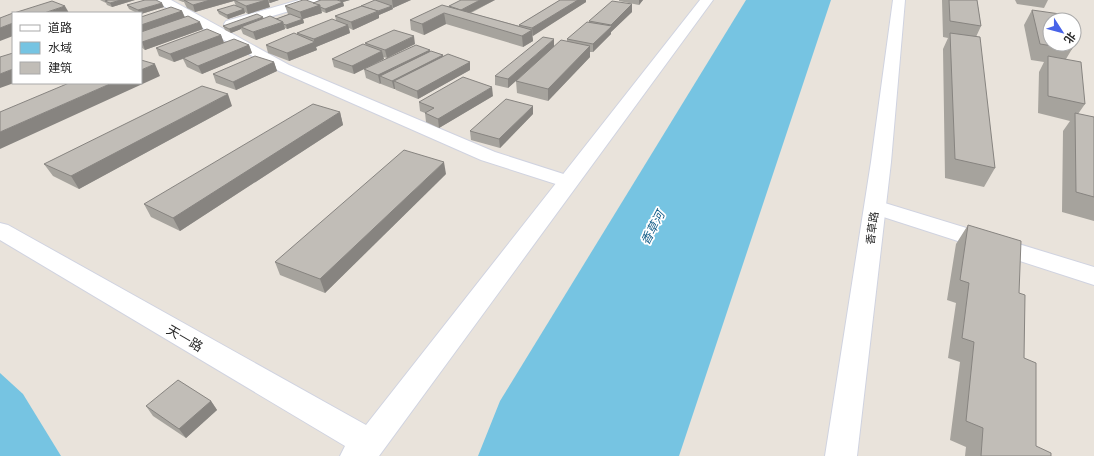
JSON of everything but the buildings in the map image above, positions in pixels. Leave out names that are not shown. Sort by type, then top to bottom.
[{"type":"street","points":[[162,0],[284,68],[488,156],[569,182]]},
{"type":"street","points":[[215,30],[312,0]]},
{"type":"street","points":[[363,450],[707,0]]},
{"type":"street","name":"香草路","points":[[841,456],[875,207],[899,0]]},
{"type":"street","points":[[875,207],[1094,276]]},
{"type":"street","name":"天一路","points":[[0,230],[363,450]]},
{"type":"water","name":"香草河","points":[[746,0],[831,0],[679,456],[478,456],[500,401]]},
{"type":"water","points":[[0,373],[23,394],[61,456],[0,456]]}]
